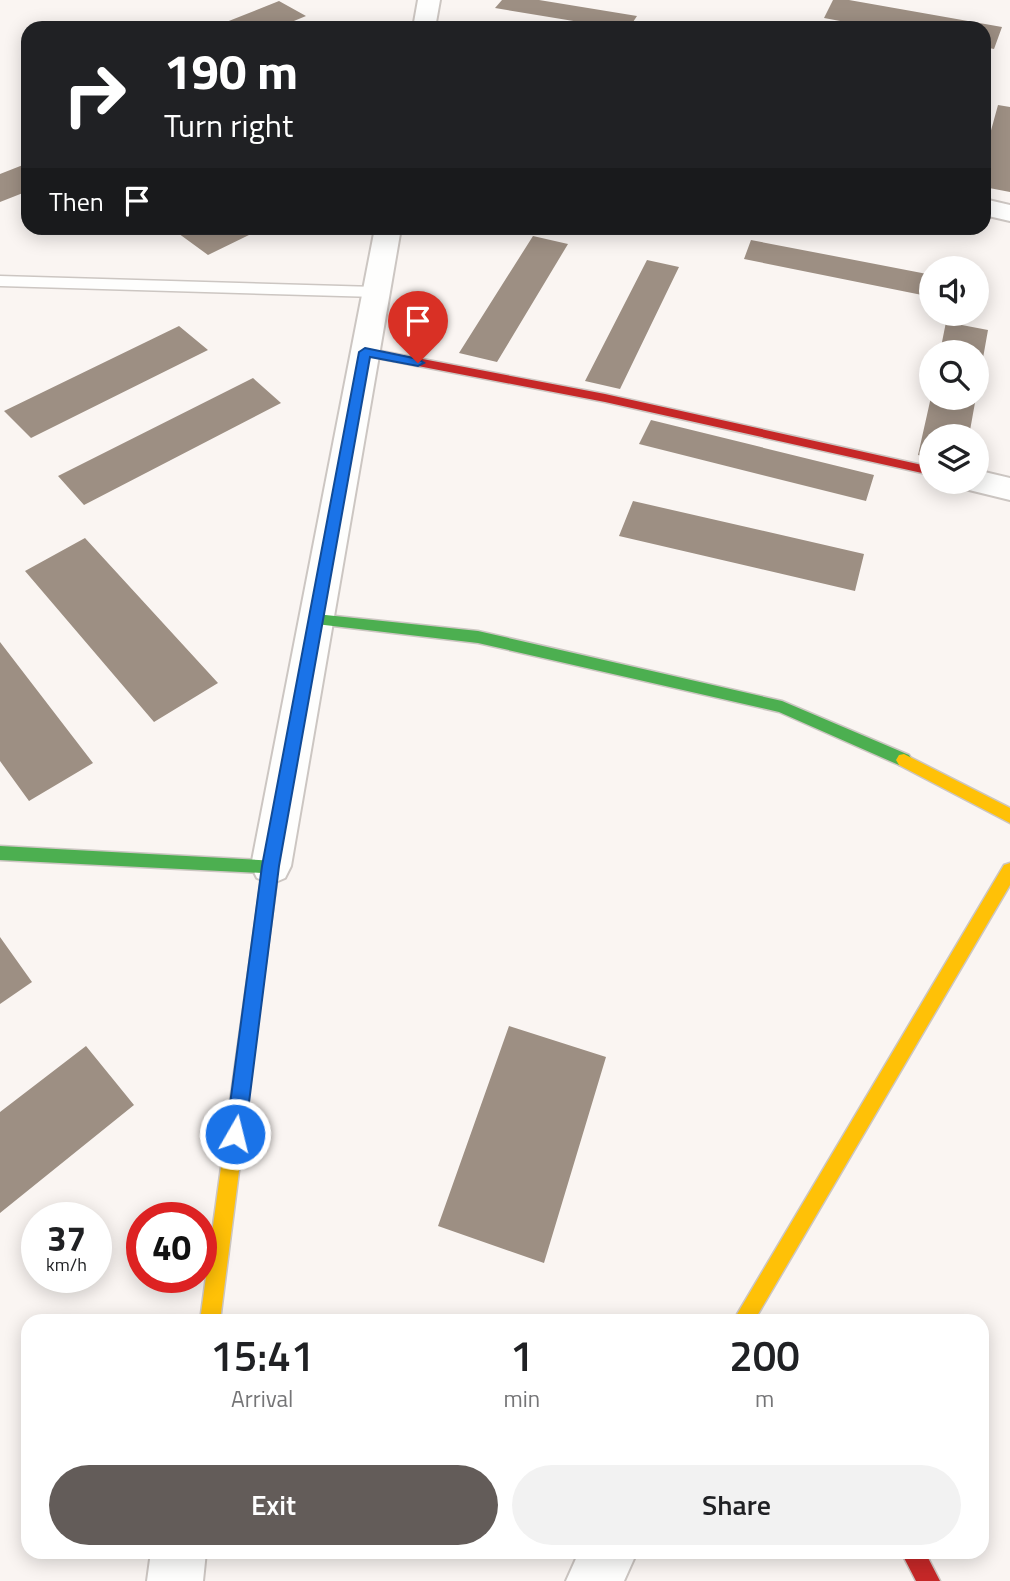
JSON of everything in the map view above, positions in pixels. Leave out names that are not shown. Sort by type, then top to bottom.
[{"type":"street","points":[[425,21],[429,0]]},
{"type":"street","points":[[991,209],[1010,213]]},
{"type":"street","points":[[211,1314],[271,866],[387,235]]},
{"type":"street","points":[[365,352],[605,398],[919,468]]},
{"type":"street","points":[[989,484],[1010,489]]},
{"type":"street","points":[[316,619],[478,637],[782,707],[890,753],[1010,816]]},
{"type":"street","points":[[0,853],[271,866]]},
{"type":"street","points":[[747,1314],[1010,870]]},
{"type":"street","points":[[758,1296],[768,1313]]},
{"type":"street","points":[[176,1581],[178,1559]]},
{"type":"street","points":[[594,1581],[606,1559]]},
{"type":"street","points":[[916,1559],[929,1581]]},
{"type":"lane","points":[[0,281],[376,292]]},
{"type":"building","points":[[502,0],[539,0],[637,16],[634,21],[574,21],[495,8]]},
{"type":"building","points":[[833,0],[849,0],[968,21],[840,21],[824,18]]},
{"type":"building","points":[[279,1],[306,16],[294,21],[229,21]]},
{"type":"building","points":[[991,25],[1002,27],[994,49],[991,48]]},
{"type":"building","points":[[998,105],[1010,107],[1010,192],[991,188],[991,130]]},
{"type":"building","points":[[21,166],[21,194],[0,202],[0,174]]},
{"type":"building","points":[[181,235],[249,235],[208,255]]},
{"type":"building","points":[[533,236],[568,244],[497,362],[459,353]]},
{"type":"building","points":[[751,240],[919,272],[919,294],[744,259]]},
{"type":"building","points":[[647,260],[679,267],[620,389],[585,381]]},
{"type":"building","points":[[179,326],[208,350],[31,438],[4,411]]},
{"type":"building","points":[[945,326],[988,330],[986,340],[942,340]]},
{"type":"building","points":[[253,378],[281,403],[84,505],[58,476]]},
{"type":"building","points":[[928,410],[974,410],[971,424],[925,424]]},
{"type":"building","points":[[651,420],[874,475],[866,501],[639,444]]},
{"type":"building","points":[[633,501],[864,554],[855,591],[619,536]]},
{"type":"building","points":[[85,538],[218,683],[154,722],[25,571]]},
{"type":"building","points":[[0,642],[93,763],[29,801],[0,761]]},
{"type":"building","points":[[0,937],[32,982],[0,1004]]},
{"type":"building","points":[[509,1026],[606,1057],[544,1263],[438,1226]]},
{"type":"building","points":[[86,1046],[134,1105],[0,1213],[0,1112]]},
{"type":"traffic: fast","points":[[316,619],[478,637],[782,707],[904,760]]},
{"type":"traffic: fast","points":[[0,853],[271,866],[237,1116]]},
{"type":"traffic: slow","points":[[904,760],[1010,816]]},
{"type":"traffic: slow","points":[[747,1314],[1010,870]]},
{"type":"traffic: slow","points":[[211,1314],[237,1116]]},
{"type":"traffic: jam","points":[[365,352],[605,398],[919,468]]},
{"type":"traffic: jam","points":[[916,1559],[929,1581]]},
{"type":"route","points":[[235,1134],[271,866],[365,352],[418,363]]}]
